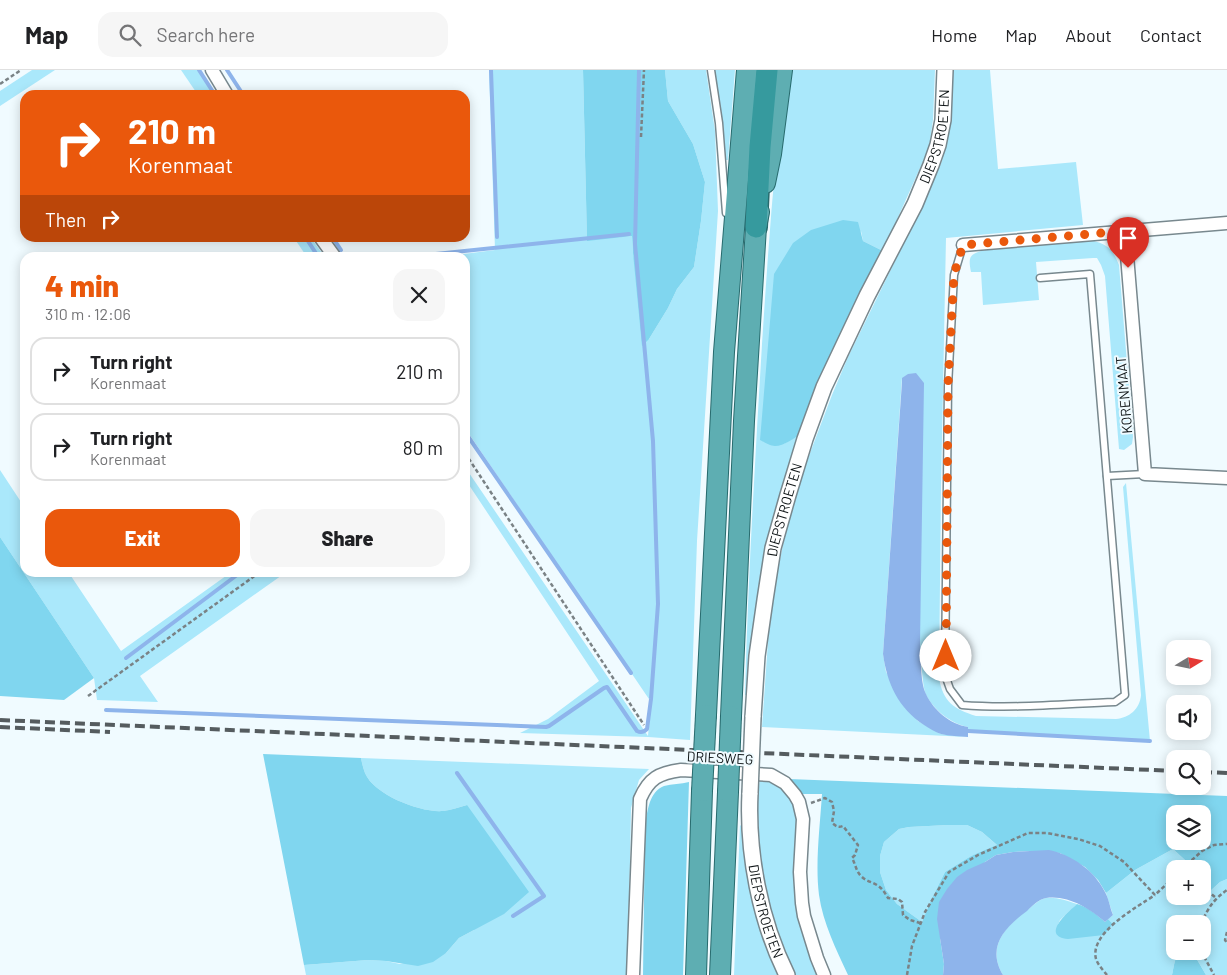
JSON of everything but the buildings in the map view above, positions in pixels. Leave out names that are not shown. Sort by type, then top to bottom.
[{"type":"highway","points":[[696,975],[702,791],[724,352],[747,70]]},
{"type":"highway","points":[[720,975],[744,421],[760,147],[767,70]]},
{"type":"highway","points":[[756,227],[771,154],[782,70]]},
{"type":"street","points":[[212,70],[224,90]]},
{"type":"street","name":"DIEPSTROETEN","points":[[787,975],[769,930],[757,885],[749,808],[757,656],[773,548],[805,439],[824,387],[867,296],[915,204],[931,165],[938,145],[943,120],[945,70]]},
{"type":"street","points":[[963,245],[1227,223]]},
{"type":"street","name":"KORENMAAT","points":[[1125,231],[1145,474]]},
{"type":"street","points":[[1145,474],[1227,478]]},
{"type":"street","name":"DRIESWEG","points":[[633,975],[640,799],[648,782],[670,772],[681,770],[772,775],[785,783],[795,795],[799,802],[803,819],[800,872],[804,916],[824,975]]},
{"type":"lane","points":[[711,70],[719,123],[727,217]]},
{"type":"lane","points":[[727,227],[730,271]]},
{"type":"lane","points":[[963,245],[954,274],[948,386],[946,665],[946,675],[950,689],[962,705],[1024,706],[1115,702],[1125,695],[1090,274],[1040,278]]},
{"type":"lane","points":[[1107,476],[1145,474]]},
{"type":"path","points":[[0,84],[22,70]]},
{"type":"path","points":[[641,137],[644,70]]},
{"type":"path","points":[[470,461],[644,724]]},
{"type":"path","points":[[88,696],[253,577]]},
{"type":"path","points":[[825,798],[832,802],[834,808],[832,822],[836,826],[843,826],[858,845],[852,858],[855,868],[861,877],[882,889],[888,898],[898,899],[902,902],[903,915],[910,920],[920,923]]},
{"type":"path","points":[[908,975],[912,946],[920,923],[949,872],[978,855],[1028,833],[1078,839],[1100,846],[1124,862],[1155,895]]},
{"type":"path","points":[[1191,860],[1214,845],[1227,844]]},
{"type":"path","points":[[1107,975],[1100,967],[1096,957],[1096,947],[1105,931],[1116,921],[1155,895],[1166,885]]},
{"type":"path","points":[[1205,915],[1216,898],[1227,890]]},
{"type":"path","points":[[1211,894],[1216,898]]},
{"type":"path","points":[[1227,932],[1225,940],[1227,943]]},
{"type":"path","points":[[1206,960],[1214,975]]},
{"type":"shaded area","points":[[32,70],[55,70],[24,90],[20,90],[20,93],[0,106],[0,91]]},
{"type":"shaded area","points":[[181,70],[200,70],[213,90],[195,90]]},
{"type":"shaded area","points":[[489,70],[583,70],[587,240],[632,236],[633,253],[649,339],[677,289],[694,267],[705,182],[693,144],[668,101],[665,70],[706,70],[715,131],[718,211],[697,541],[690,740],[520,733],[548,719],[599,681],[470,487],[470,474],[648,736],[651,702],[470,435],[470,253],[495,250]]},
{"type":"shaded area","points":[[583,70],[665,70],[668,101],[693,144],[705,182],[694,267],[677,289],[649,339],[642,346],[632,236],[587,241]]},
{"type":"shaded area","points":[[714,70],[735,70],[728,160],[725,160],[723,124]]},
{"type":"shaded area","points":[[786,70],[935,70],[933,120],[929,148],[883,251],[863,241],[861,231],[783,444],[802,434],[781,490],[772,525],[757,610],[748,695],[745,695],[762,344],[769,241]]},
{"type":"shaded area","points":[[953,70],[990,70],[998,169],[1076,162],[1083,225],[946,238],[939,678],[943,693],[956,707],[976,716],[1116,719],[1125,717],[1133,712],[1138,705],[1141,695],[1123,487],[1126,483],[1150,741],[968,731],[968,727],[955,723],[932,704],[924,690],[922,672],[902,378],[883,654],[886,672],[918,721],[941,734],[968,737],[762,727],[773,591],[789,518],[802,474],[848,357],[942,161],[951,118]]},
{"type":"shaded area","points":[[843,220],[858,222],[863,241],[883,251],[802,434],[782,445],[771,445],[760,440],[774,274],[793,243],[811,230]]},
{"type":"shaded area","points":[[1091,240],[1109,248],[1119,265],[1133,437],[1132,444],[1124,450],[1119,449],[1105,276],[1097,258],[1036,262],[1039,300],[983,305],[981,272],[971,272],[970,267],[971,257],[985,250]]},
{"type":"shaded area","points":[[297,242],[314,242],[321,252],[304,252]]},
{"type":"shaded area","points":[[916,373],[924,383],[920,644],[922,677],[924,689],[933,706],[949,720],[968,727],[968,737],[939,733],[924,725],[907,711],[891,685],[883,654],[902,378],[908,374]]},
{"type":"shaded area","points":[[0,470],[20,500],[20,567],[0,537]]},
{"type":"shaded area","points":[[0,537],[20,567],[20,577],[27,577],[94,678],[64,700],[0,696]]},
{"type":"shaded area","points":[[27,577],[72,577],[121,651],[224,577],[279,577],[140,676],[158,702],[97,700],[94,678]]},
{"type":"shaded area","points":[[263,754],[361,758],[365,773],[370,781],[378,789],[399,801],[411,806],[434,811],[446,811],[467,805],[529,892],[504,914],[459,938],[446,953],[433,962],[418,966],[368,960],[304,965]]},
{"type":"shaded area","points":[[361,758],[649,769],[639,780],[631,808],[628,975],[306,975],[304,965],[368,960],[400,964],[446,953],[459,938],[474,930],[467,805],[446,811],[434,811],[411,806],[399,801],[370,781],[365,773]]},
{"type":"shaded area","points":[[760,778],[778,783],[795,804],[798,821],[794,879],[818,975],[795,975],[773,921],[757,830],[757,802]]},
{"type":"shaded area","points":[[789,779],[1227,796],[1227,879],[1220,882],[1211,890],[1211,860],[1185,860],[1174,850],[1211,850],[1211,805],[1166,805],[1166,850],[1171,850],[1135,870],[1106,893],[1098,880],[1085,867],[1060,853],[1030,851],[996,855],[985,862],[940,938],[944,964],[943,975],[848,975],[827,926],[819,895],[818,857],[822,794],[800,794]],"holes":[[[967,825],[982,832],[997,845],[971,856],[945,872],[922,922],[897,904],[886,890],[880,872],[880,856],[884,842],[899,829]]]},
{"type":"shaded area","points":[[689,782],[683,975],[643,975],[645,824],[648,807],[655,792],[659,789],[664,786]]},
{"type":"shaded area","points":[[740,825],[742,827],[746,866],[753,902],[763,939],[778,975],[734,975]]},
{"type":"shaded area","points":[[967,825],[982,832],[998,846],[971,856],[945,872],[922,922],[897,904],[886,890],[880,872],[880,856],[884,842],[899,829]]},
{"type":"shaded area","points":[[1049,850],[1074,860],[1089,870],[1105,892],[1113,915],[1105,922],[1085,907],[1070,901],[1054,898],[1043,899],[1012,924],[1000,939],[996,955],[1003,975],[943,975],[944,964],[937,919],[939,902],[957,877],[996,855]]},
{"type":"shaded area","points":[[1171,850],[1174,850],[1185,860],[1166,860],[1166,905],[1211,905],[1211,890],[1220,882],[1227,879],[1227,975],[1206,975],[1197,960],[1211,960],[1211,915],[1166,915],[1166,960],[1176,960],[1172,975],[1003,975],[996,955],[1000,938],[1012,923],[1036,903],[1050,898],[1077,904],[1060,920],[1058,925],[1104,935],[1113,924],[1108,919],[1113,915],[1106,893],[1135,870]]},
{"type":"shaded area","points":[[1077,904],[1088,909],[1105,922],[1108,919],[1113,924],[1104,935],[1068,939],[1060,937],[1056,933],[1059,923]]},
{"type":"shaded area","points":[[1176,960],[1197,960],[1206,975],[1172,975]]},
{"type":"waterway","points":[[199,70],[212,90]]},
{"type":"waterway","points":[[227,70],[240,90]]},
{"type":"waterway","points":[[491,70],[497,237]]},
{"type":"waterway","points":[[106,710],[546,727],[607,687],[637,731],[642,732],[647,729],[658,604],[653,441],[635,244],[639,70]]},
{"type":"waterway","points":[[455,252],[629,234]]},
{"type":"waterway","points":[[309,242],[315,252]]},
{"type":"waterway","points":[[336,242],[341,250]]},
{"type":"waterway","points":[[470,439],[631,673]]},
{"type":"waterway","points":[[126,658],[234,577]]},
{"type":"waterway","points":[[968,731],[1150,741]]},
{"type":"waterway","points":[[457,773],[544,896],[513,916]]},
{"type":"railway","points":[[0,720],[1166,771]]},
{"type":"railway","points":[[0,727],[110,732]]},
{"type":"railway","points":[[1211,772],[1227,773]]},
{"type":"route","points":[[946,656],[948,386],[954,274],[963,245],[1125,231],[1128,268]]}]
